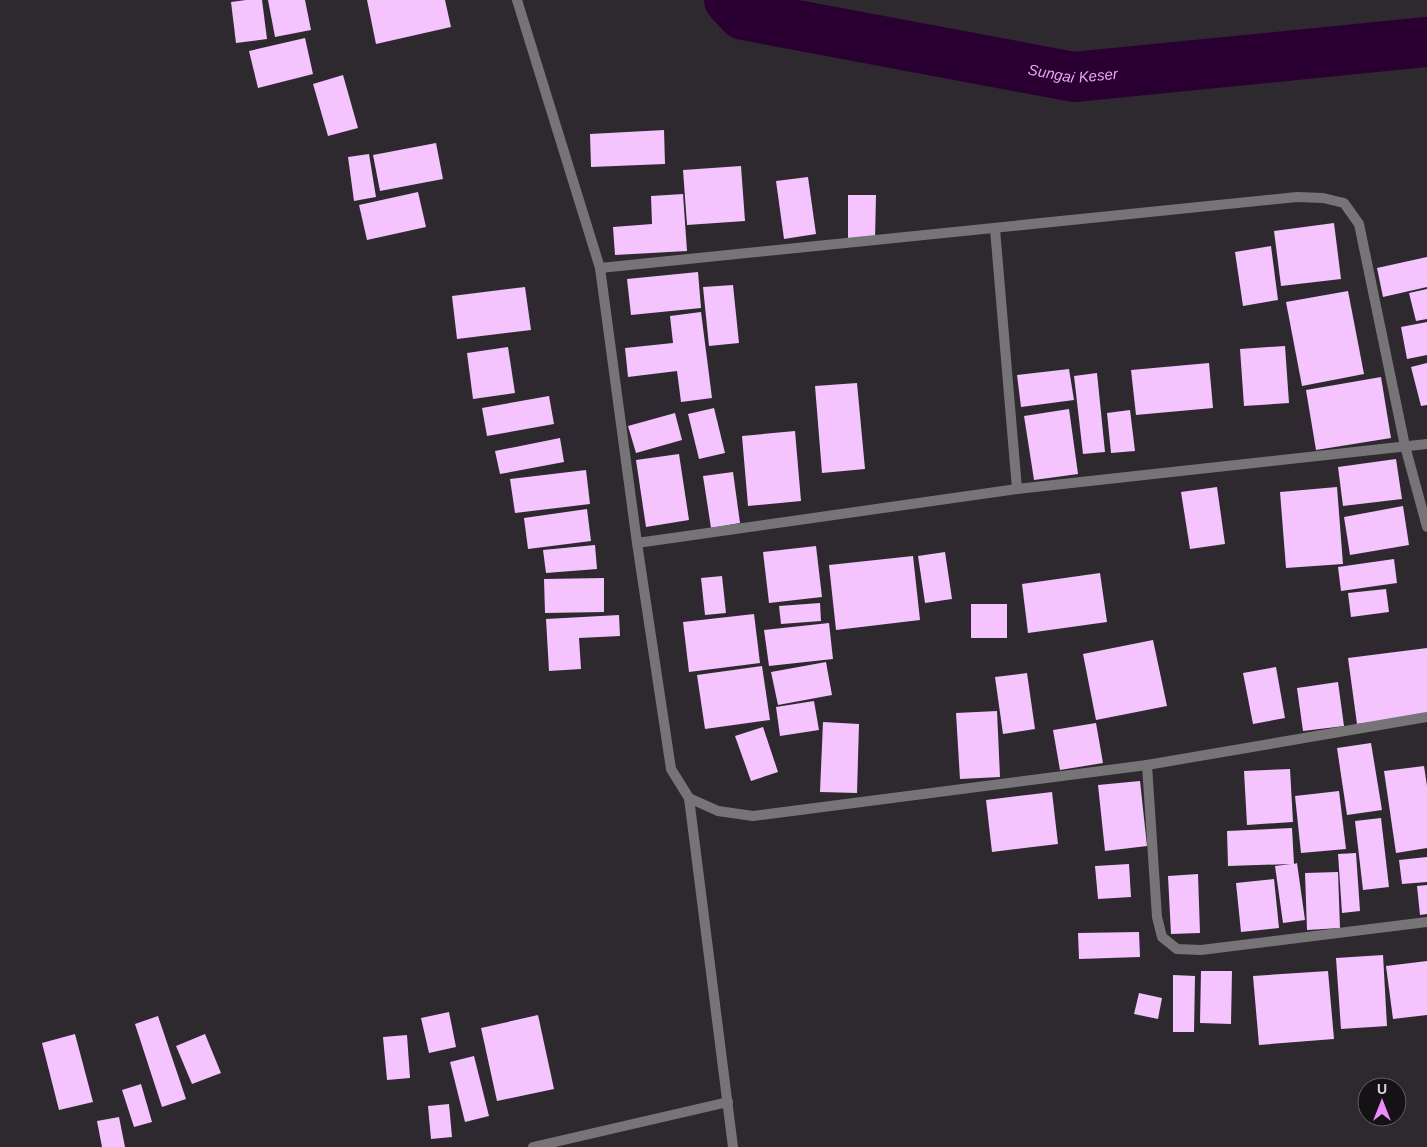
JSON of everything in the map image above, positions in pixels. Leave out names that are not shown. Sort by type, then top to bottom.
[{"type":"street","points":[[517,0],[600,268],[637,543],[671,769],[690,798],[733,1147]]},
{"type":"street","points":[[600,268],[1298,197],[1323,198],[1344,203],[1358,224],[1405,446],[1427,527]]},
{"type":"street","points":[[995,229],[1017,489]]},
{"type":"street","points":[[637,543],[1017,489],[1427,444]]},
{"type":"street","points":[[690,798],[718,811],[753,816],[1147,765],[1427,717]]},
{"type":"street","points":[[1147,765],[1157,917],[1162,937],[1177,949],[1201,950],[1427,922]]},
{"type":"street","points":[[533,1147],[728,1102]]},
{"type":"building","points":[[262,0],[267,39],[236,43],[231,2]]},
{"type":"building","points":[[268,0],[305,0],[311,30],[275,37]]},
{"type":"building","points":[[367,0],[445,0],[451,27],[376,44]]},
{"type":"building","points":[[305,38],[313,74],[258,88],[249,51]]},
{"type":"building","points":[[343,75],[358,128],[328,136],[313,84]]},
{"type":"building","points":[[664,130],[665,164],[591,167],[590,134]]},
{"type":"building","points":[[436,143],[443,179],[380,191],[373,155]]},
{"type":"building","points":[[369,154],[376,197],[354,201],[348,157]]},
{"type":"building","points":[[741,166],[745,221],[687,225],[683,170]]},
{"type":"building","points":[[808,177],[816,234],[784,239],[776,181]]},
{"type":"building","points":[[418,192],[426,227],[367,240],[359,205]]},
{"type":"building","points":[[683,194],[687,251],[615,255],[613,227],[652,224],[651,196]]},
{"type":"building","points":[[848,195],[876,195],[875,240],[848,239]]},
{"type":"building","points":[[1334,223],[1341,279],[1281,286],[1274,231]]},
{"type":"building","points":[[1271,246],[1278,300],[1243,306],[1235,252]]},
{"type":"building","points":[[1427,257],[1427,287],[1383,297],[1377,268]]},
{"type":"building","points":[[698,272],[701,308],[631,315],[627,279]]},
{"type":"building","points":[[733,285],[739,343],[709,346],[703,287]]},
{"type":"building","points":[[525,287],[531,330],[457,339],[452,296]]},
{"type":"building","points":[[1427,289],[1427,319],[1416,321],[1409,293]]},
{"type":"building","points":[[1348,291],[1364,374],[1302,386],[1286,302]]},
{"type":"building","points":[[701,312],[712,398],[681,402],[677,371],[628,377],[625,348],[673,343],[670,316]]},
{"type":"building","points":[[1427,322],[1427,355],[1407,359],[1401,327]]},
{"type":"building","points":[[1285,346],[1289,403],[1244,406],[1240,349]]},
{"type":"building","points":[[508,347],[515,393],[473,399],[467,353]]},
{"type":"building","points":[[1209,363],[1213,408],[1136,415],[1131,370]]},
{"type":"building","points":[[1427,363],[1427,405],[1421,406],[1411,367]]},
{"type":"building","points":[[1069,369],[1074,400],[1021,407],[1017,375]]},
{"type":"building","points":[[1097,373],[1105,452],[1083,454],[1074,376]]},
{"type":"building","points":[[1381,377],[1391,438],[1316,450],[1306,390]]},
{"type":"building","points":[[857,383],[865,469],[822,473],[815,386]]},
{"type":"building","points":[[549,396],[554,424],[487,436],[482,408]]},
{"type":"building","points":[[714,408],[725,453],[699,459],[688,414]]},
{"type":"building","points":[[1069,409],[1078,474],[1034,480],[1024,416]]},
{"type":"building","points":[[1130,410],[1135,451],[1111,453],[1107,413]]},
{"type":"building","points":[[675,413],[682,440],[636,453],[628,426]]},
{"type":"building","points":[[795,431],[801,501],[748,506],[742,436]]},
{"type":"building","points":[[560,438],[564,462],[500,474],[495,451]]},
{"type":"building","points":[[679,454],[689,520],[646,527],[636,460]]},
{"type":"building","points":[[1396,459],[1402,499],[1343,506],[1338,467]]},
{"type":"building","points":[[586,470],[590,504],[515,513],[510,479]]},
{"type":"building","points":[[733,472],[740,523],[711,528],[703,476]]},
{"type":"building","points":[[1217,487],[1225,544],[1190,549],[1181,492]]},
{"type":"building","points":[[1337,487],[1343,564],[1286,568],[1280,492]]},
{"type":"building","points":[[1403,506],[1409,545],[1350,555],[1344,517]]},
{"type":"building","points":[[587,509],[591,541],[528,549],[524,518]]},
{"type":"building","points":[[595,545],[597,569],[546,573],[543,550]]},
{"type":"building","points":[[816,546],[822,597],[769,603],[763,552]]},
{"type":"building","points":[[945,552],[952,599],[925,603],[918,556]]},
{"type":"building","points":[[913,556],[920,620],[836,630],[829,565]]},
{"type":"building","points":[[1394,559],[1397,583],[1341,591],[1338,567]]},
{"type":"building","points":[[1100,573],[1107,622],[1028,633],[1022,584]]},
{"type":"building","points":[[722,576],[726,613],[705,615],[701,578]]},
{"type":"building","points":[[604,578],[604,612],[545,613],[544,579]]},
{"type":"building","points":[[1386,589],[1389,612],[1351,617],[1348,593]]},
{"type":"building","points":[[820,603],[821,621],[781,624],[779,606]]},
{"type":"building","points":[[971,604],[1007,604],[1007,638],[971,638]]},
{"type":"building","points":[[754,614],[760,663],[689,672],[683,622]]},
{"type":"building","points":[[619,615],[620,636],[579,638],[581,669],[549,671],[546,619]]},
{"type":"building","points":[[829,623],[833,659],[769,666],[764,630]]},
{"type":"building","points":[[1153,640],[1167,706],[1096,720],[1083,654]]},
{"type":"building","points":[[1427,648],[1427,715],[1357,724],[1348,658]]},
{"type":"building","points":[[826,662],[832,695],[778,705],[771,672]]},
{"type":"building","points":[[762,666],[770,720],[705,729],[697,675]]},
{"type":"building","points":[[1276,667],[1285,718],[1253,724],[1243,673]]},
{"type":"building","points":[[1027,673],[1035,729],[1003,734],[995,677]]},
{"type":"building","points":[[1338,682],[1344,726],[1303,731],[1297,688]]},
{"type":"building","points":[[814,701],[819,730],[780,736],[776,707]]},
{"type":"building","points":[[997,711],[1000,777],[960,779],[956,713]]},
{"type":"building","points":[[823,722],[859,724],[857,793],[820,792]]},
{"type":"building","points":[[1096,723],[1103,763],[1060,770],[1053,730]]},
{"type":"building","points":[[763,727],[778,772],[751,781],[735,736]]},
{"type":"building","points":[[1371,743],[1382,810],[1347,815],[1337,748]]},
{"type":"building","points":[[1424,766],[1427,786],[1427,848],[1396,853],[1384,771]]},
{"type":"building","points":[[1290,769],[1293,822],[1247,825],[1244,771]]},
{"type":"building","points":[[1140,781],[1147,846],[1105,851],[1098,785]]},
{"type":"building","points":[[1339,791],[1346,849],[1301,853],[1295,796]]},
{"type":"building","points":[[1052,792],[1058,844],[992,852],[986,800]]},
{"type":"building","points":[[1381,818],[1389,887],[1363,890],[1355,821]]},
{"type":"building","points":[[1292,828],[1294,864],[1297,863],[1305,920],[1283,923],[1275,866],[1291,864],[1228,866],[1227,831]]},
{"type":"building","points":[[1356,853],[1360,911],[1342,913],[1338,854]]},
{"type":"building","points":[[1427,857],[1427,882],[1402,884],[1399,860]]},
{"type":"building","points":[[1129,864],[1131,897],[1098,899],[1095,866]]},
{"type":"building","points":[[1338,872],[1340,928],[1307,930],[1305,873]]},
{"type":"building","points":[[1198,874],[1200,933],[1171,934],[1168,876]]},
{"type":"building","points":[[1274,879],[1279,928],[1241,932],[1236,883]]},
{"type":"building","points":[[1427,885],[1427,914],[1420,915],[1417,886]]},
{"type":"building","points":[[1139,932],[1140,957],[1079,959],[1078,933]]},
{"type":"building","points":[[1383,955],[1387,1026],[1341,1029],[1336,958]]},
{"type":"building","points":[[1427,961],[1427,1015],[1393,1019],[1386,966]]},
{"type":"building","points":[[1201,971],[1232,971],[1231,1024],[1200,1023]]},
{"type":"building","points":[[1328,971],[1334,1039],[1259,1045],[1253,976]]},
{"type":"building","points":[[1173,975],[1195,976],[1194,1032],[1173,1032]]},
{"type":"building","points":[[1139,993],[1162,998],[1158,1019],[1134,1014]]},
{"type":"building","points":[[449,1012],[456,1047],[429,1053],[421,1018]]},
{"type":"building","points":[[538,1015],[554,1089],[497,1101],[481,1028]]},
{"type":"building","points":[[158,1016],[186,1099],[162,1107],[135,1024]]},
{"type":"building","points":[[75,1034],[93,1102],[59,1110],[42,1043]]},
{"type":"building","points":[[205,1034],[221,1073],[192,1084],[176,1046]]},
{"type":"building","points":[[407,1035],[410,1078],[387,1080],[383,1037]]},
{"type":"building","points":[[474,1056],[489,1116],[465,1122],[450,1062]]},
{"type":"building","points":[[141,1084],[152,1122],[134,1127],[122,1090]]},
{"type":"building","points":[[449,1104],[452,1137],[431,1139],[428,1106]]},
{"type":"building","points":[[119,1117],[125,1147],[102,1147],[97,1121]]},
{"type":"waterway","name":"Sungai Keser","points":[[729,0],[743,15],[1074,77],[1427,42]]}]
